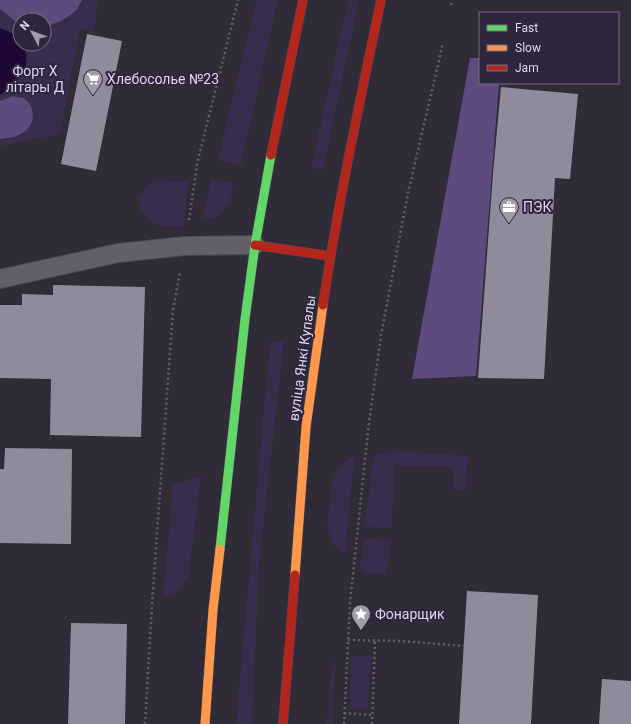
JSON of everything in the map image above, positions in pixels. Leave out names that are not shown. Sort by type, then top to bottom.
[{"type":"main road","points":[[205,724],[212,610],[255,245],[269,166],[303,0]]},
{"type":"main road","name":"вуліца Янкі Купалы","points":[[283,724],[306,427],[330,256],[343,182],[381,0]]},
{"type":"main road","points":[[255,245],[330,256]]},
{"type":"lane","points":[[0,279],[118,253],[185,246],[255,245]]},
{"type":"path","points":[[145,724],[173,310],[185,246],[197,164],[238,0]]},
{"type":"path","points":[[451,5],[452,0]]},
{"type":"path","points":[[344,724],[350,603],[368,431],[381,335],[408,193],[443,44]]},
{"type":"path","points":[[348,640],[401,641],[464,646]]},
{"type":"path","points":[[372,724],[375,640]]},
{"type":"path","points":[[344,714],[372,716]]},
{"type":"green space","name":"Форт X літары Д","points":[[0,0],[98,0],[94,32],[80,30],[60,134],[0,146]]},
{"type":"green space","points":[[256,0],[278,0],[241,165],[218,160]]},
{"type":"green space","points":[[348,0],[359,0],[323,170],[311,168]]},
{"type":"green space","points":[[211,179],[233,183],[229,204],[223,212],[213,219],[202,218]]},
{"type":"green space","points":[[157,180],[188,182],[184,227],[154,225],[141,211],[138,199],[147,186]]},
{"type":"green space","points":[[270,341],[284,342],[259,564],[252,724],[236,724]]},
{"type":"green space","points":[[393,451],[468,456],[466,490],[453,489],[453,467],[394,465],[392,528],[364,527],[375,454]]},
{"type":"green space","points":[[355,455],[345,554],[333,545],[327,527],[331,488],[338,467]]},
{"type":"green space","points":[[201,476],[189,575],[179,590],[163,597],[173,484]]},
{"type":"green space","points":[[364,538],[391,540],[390,558],[386,574],[370,574],[360,568]]},
{"type":"green space","points":[[336,655],[333,724],[327,724],[329,685]]},
{"type":"green space","points":[[351,656],[371,656],[368,708],[349,708]]},
{"type":"shaded area","points":[[0,0],[82,0],[77,9],[70,15],[52,24],[52,12],[12,12],[12,19],[0,9]]},
{"type":"shaded area","points":[[0,28],[12,33],[12,52],[26,52],[27,59],[23,73],[18,80],[7,91],[0,95]]},
{"type":"shaded area","points":[[470,58],[479,58],[479,84],[499,84],[476,376],[412,379]]},
{"type":"shaded area","points":[[13,96],[23,98],[30,105],[33,115],[31,124],[28,129],[21,134],[0,139],[0,101]]},
{"type":"building","name":"Хлебосолье №23","points":[[87,34],[122,41],[96,171],[61,164]]},
{"type":"building","points":[[501,87],[578,94],[570,179],[555,178],[544,379],[478,378]]},
{"type":"building","points":[[53,285],[145,287],[141,437],[50,435],[51,379],[0,378],[0,305],[22,305],[22,294],[53,295]]},
{"type":"building","points":[[5,448],[72,449],[71,544],[0,543],[0,469],[4,469]]},
{"type":"building","points":[[467,591],[538,595],[531,724],[459,724]]},
{"type":"building","points":[[71,623],[127,624],[125,724],[68,724]]},
{"type":"building","points":[[602,679],[631,681],[631,724],[599,724]]},
{"type":"traffic: fast","points":[[220,549],[245,319],[255,245],[271,155]]},
{"type":"traffic: slow","points":[[295,575],[306,427],[323,305]]},
{"type":"traffic: slow","points":[[205,724],[213,610],[220,549]]},
{"type":"traffic: jam","points":[[271,155],[303,0]]},
{"type":"traffic: jam","points":[[323,305],[342,190],[381,0]]},
{"type":"traffic: jam","points":[[255,245],[330,256]]},
{"type":"traffic: jam","points":[[283,724],[295,575]]},
{"type":"place","name":"Хлебосолье №23","points":[[93,96]]},
{"type":"place","name":"ПЭК","points":[[509,224]]},
{"type":"place","name":"Фонарщик","points":[[361,631]]}]
